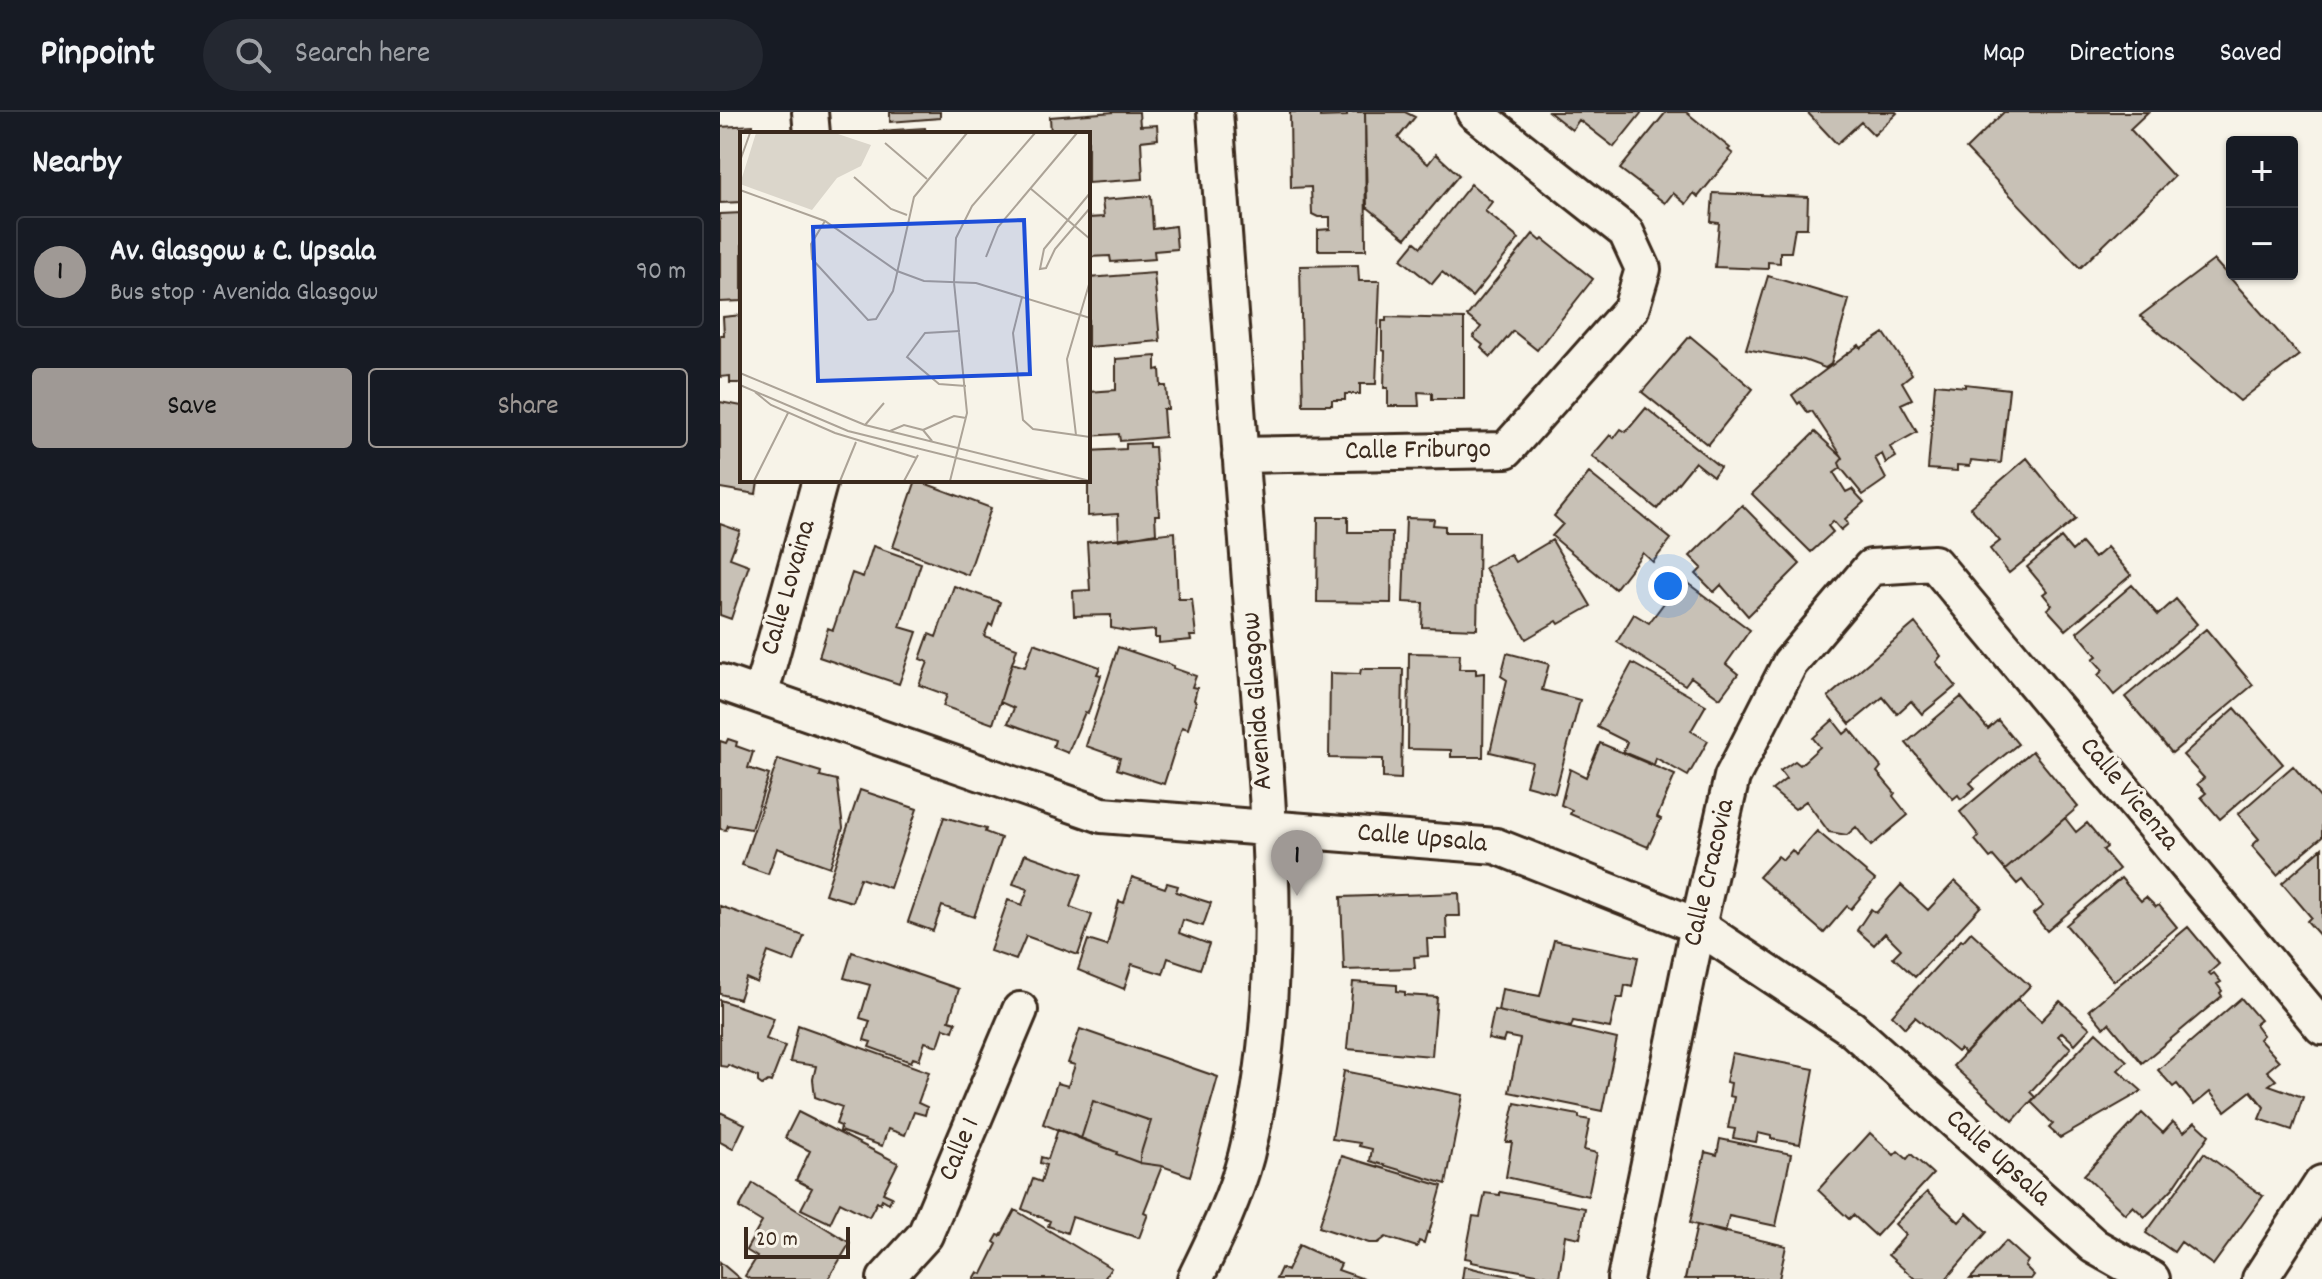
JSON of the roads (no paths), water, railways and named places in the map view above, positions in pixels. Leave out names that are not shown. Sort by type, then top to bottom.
[{"type":"street","points":[[810,112],[812,132]]},
{"type":"street","name":"Avenida Glasgow","points":[[1195,1279],[1216,1235],[1245,1159],[1267,1049],[1272,941],[1269,827],[1215,112]]},
{"type":"street","name":"Calle Friburgo","points":[[1240,455],[1506,450],[1631,309],[1642,266],[1626,232],[1474,112]]},
{"type":"street","name":"Calle Lovaina","points":[[760,696],[819,482]]},
{"type":"street","name":"Calle Cracovia","points":[[1625,1279],[1732,777],[1790,663],[1871,567],[1934,563]]},
{"type":"street","name":"Calle Vicenza","points":[[1934,563],[2322,1027]]},
{"type":"street","name":"Calle Upsala","points":[[720,682],[1102,815],[1496,846],[1698,926],[1851,1028],[2094,1246],[2152,1279]]},
{"type":"street","name":"Calle 1","points":[[885,1279],[925,1235],[1020,1010]]},
{"type":"street","points":[[2260,1279],[2322,1183]]},
{"type":"place","name":"Av. Glasgow & C. Upsala","points":[[1297,896]]}]
